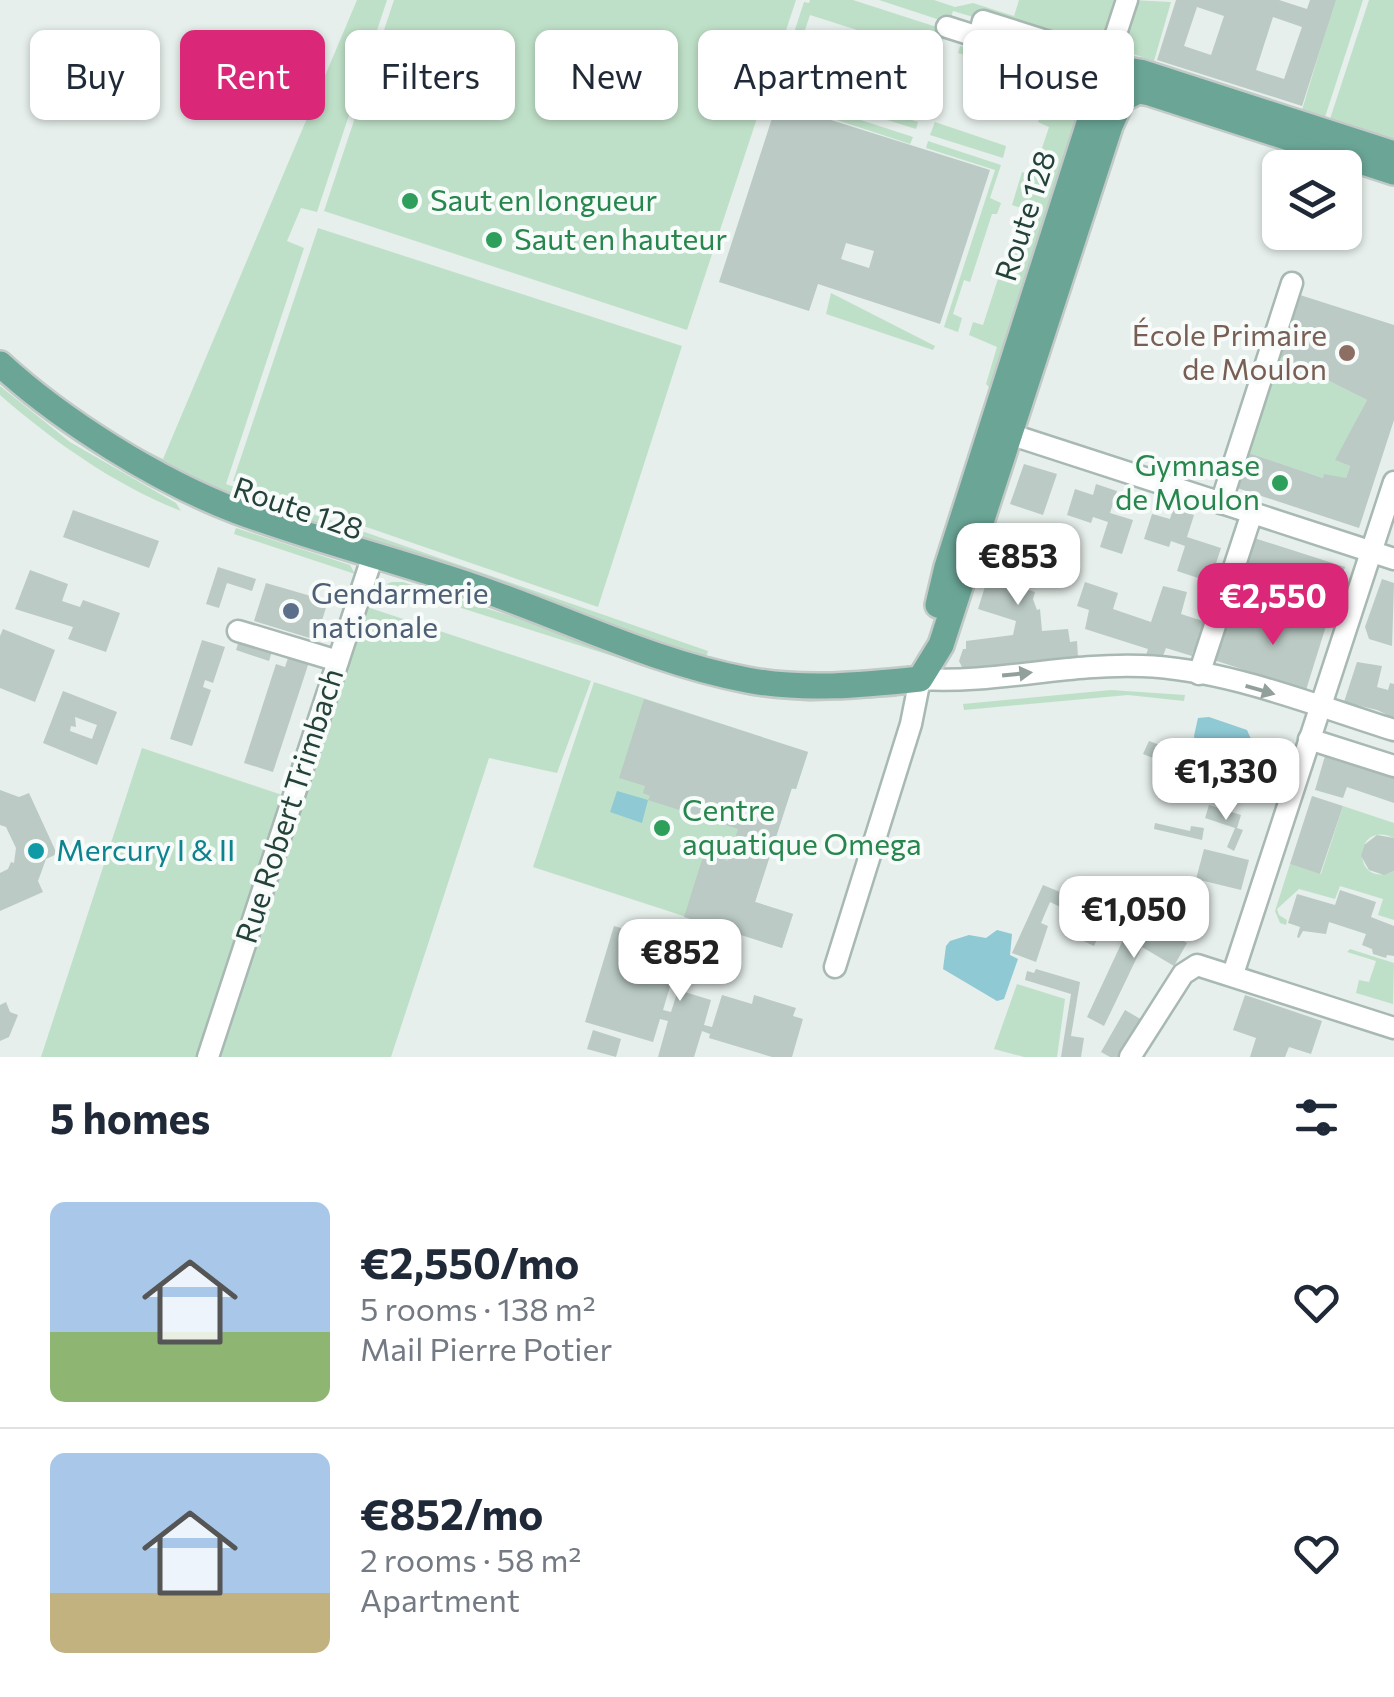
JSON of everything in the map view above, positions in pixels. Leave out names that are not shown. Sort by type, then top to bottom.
[{"type":"main road","points":[[1134,72],[1394,154]]},
{"type":"main road","name":"Route 128","points":[[1002,431],[1110,126],[1118,106],[1129,94],[1150,93],[1394,172]]},
{"type":"main road","name":"Route 128","points":[[0,381],[62,430],[147,484],[232,522],[523,604],[604,638],[720,674],[785,685],[863,686],[924,671],[941,646],[1090,120]]},
{"type":"main road","name":"Route 128","points":[[0,364],[34,394],[128,456],[236,510],[371,561]]},
{"type":"street","points":[[1117,30],[1127,0]]},
{"type":"street","points":[[981,30],[984,21],[1005,30]]},
{"type":"street","points":[[947,27],[963,32]]},
{"type":"street","points":[[1222,503],[1292,283]]},
{"type":"street","points":[[1002,431],[1394,559]]},
{"type":"street","points":[[1233,974],[1394,482]]},
{"type":"street","points":[[1199,674],[1252,512]]},
{"type":"street","name":"Rue Robert Trimbach","points":[[208,1057],[371,561]]},
{"type":"street","points":[[238,631],[338,660]]},
{"type":"street","points":[[835,967],[924,671],[961,680],[1126,666],[1199,674],[1394,730]]},
{"type":"street","points":[[1309,739],[1394,766]]},
{"type":"street","points":[[1130,1057],[1190,968],[1204,965],[1394,1028]]},
{"type":"green space","points":[[357,0],[387,0],[377,30],[345,30],[347,120],[317,212],[301,208],[287,241],[304,248],[226,484],[708,651],[705,661],[233,500],[88,425],[89,416],[109,432],[163,459],[306,120],[325,120],[325,76]]},
{"type":"green space","points":[[394,0],[796,0],[786,30],[698,30],[698,120],[756,120],[687,330],[324,211],[354,120],[515,120],[515,30],[384,30]]},
{"type":"green space","points":[[853,0],[946,30],[943,39],[943,30],[857,30],[810,15],[805,30],[795,30],[804,2]]},
{"type":"green space","points":[[879,0],[934,0],[955,7],[973,3],[1014,16],[1019,0],[1121,0],[1112,30],[1017,30],[953,11],[949,23]]},
{"type":"green space","points":[[1133,0],[1171,2],[1154,61],[1134,54],[1134,30],[1123,30]]},
{"type":"green space","points":[[1335,0],[1363,0],[1325,117],[1302,110]]},
{"type":"green space","points":[[1369,0],[1394,0],[1394,139],[1330,119]]},
{"type":"green space","points":[[837,120],[861,120],[913,137],[910,144]]},
{"type":"green space","points":[[887,120],[912,120],[918,122],[916,129]]},
{"type":"green space","points":[[1083,120],[998,397],[986,384],[997,347],[969,335],[973,322],[983,325],[1021,208],[1012,205],[1022,172],[1033,175],[1049,127],[1038,122]]},
{"type":"green space","points":[[935,122],[1006,146],[1003,158],[930,135]]},
{"type":"green space","points":[[928,141],[1001,165],[990,198],[1001,203],[997,214],[992,214],[970,282],[964,280],[953,314],[962,318],[958,332],[944,327],[995,170],[926,148]]},
{"type":"green space","points":[[318,228],[682,346],[598,607],[233,481]]},
{"type":"green space","points":[[831,293],[935,346],[933,350],[826,314]]},
{"type":"green space","points":[[1281,357],[1367,400],[1336,460],[1350,466],[1346,478],[1323,478],[1249,453]]},
{"type":"green space","points":[[0,386],[70,442],[176,503],[181,511],[132,489],[64,446],[0,395]]},
{"type":"green space","points":[[236,528],[350,565],[355,574],[234,534]]},
{"type":"green space","points":[[403,582],[616,649],[896,691],[897,697],[810,702],[750,696],[386,584]]},
{"type":"green space","points":[[364,606],[591,681],[557,773],[489,758],[391,1057],[41,1057],[142,748],[300,801]]},
{"type":"green space","name":"Centre aquatique Omega","points":[[594,682],[808,752],[796,789],[791,789],[755,902],[793,914],[782,948],[533,867]]},
{"type":"green space","points":[[1111,690],[1185,695],[1184,701],[1128,695],[964,710],[963,704]]},
{"type":"green space","points":[[1343,806],[1394,823],[1394,838],[1380,834],[1370,838],[1362,854],[1370,871],[1380,875],[1394,871],[1394,920],[1378,915],[1383,899],[1340,886],[1335,899],[1299,889],[1277,909],[1287,920],[1286,925],[1280,923],[1275,911],[1290,864],[1321,874]]},
{"type":"green space","points":[[1350,949],[1394,963],[1393,1004],[1356,993],[1359,980],[1369,982],[1376,961],[1347,952]]},
{"type":"green space","points":[[1017,984],[1065,999],[1057,1057],[1024,1057],[994,1049]]},
{"type":"water","points":[[1209,717],[1247,730],[1251,739],[1250,752],[1225,773],[1200,768],[1194,736],[1198,718]]},
{"type":"water","points":[[617,791],[648,800],[642,823],[610,812]]},
{"type":"water","points":[[997,930],[1012,934],[1010,955],[1018,959],[1004,999],[997,1001],[943,969],[950,941],[969,935],[986,938]]},
{"type":"building","points":[[1176,0],[1279,0],[1307,9],[1310,0],[1336,0],[1302,106],[1157,60]],"holes":[[[1197,7],[1224,16],[1211,55],[1184,46]],[[1273,17],[1302,27],[1284,79],[1256,70]]]},
{"type":"building","points":[[771,120],[831,120],[990,170],[940,324],[818,284],[809,311],[719,282]],"holes":[[[846,243],[874,251],[869,268],[841,259]]]},
{"type":"building","points":[[1300,295],[1394,325],[1394,420],[1359,528],[1237,488],[1249,453],[1323,478],[1324,474],[1346,478],[1350,466],[1335,460],[1367,400],[1281,357]]},
{"type":"building","points":[[1024,464],[1057,474],[1043,515],[1010,504]]},
{"type":"building","points":[[1096,484],[1117,491],[1110,513],[1133,520],[1122,554],[1100,547],[1108,522],[1093,517],[1091,523],[1067,515],[1075,489],[1093,495]]},
{"type":"building","points":[[1173,509],[1194,515],[1187,537],[1221,548],[1210,582],[1177,571],[1185,546],[1171,541],[1169,547],[1144,539],[1152,514],[1170,519]]},
{"type":"building","points":[[73,510],[159,541],[149,568],[63,537]]},
{"type":"building","points":[[1002,531],[1035,541],[1036,537],[1064,550],[1052,576],[1029,566],[1022,588],[1035,592],[1033,599],[1037,610],[1040,609],[1042,631],[1068,629],[1070,642],[1077,641],[1078,657],[963,669],[959,661],[966,641],[1013,635],[1016,621],[978,609],[988,577],[992,579],[994,572],[990,570]]},
{"type":"building","points":[[1254,538],[1345,567],[1337,592],[1292,578],[1275,608],[1239,591],[1255,566],[1246,563]]},
{"type":"building","points":[[218,567],[256,579],[252,591],[227,583],[219,608],[206,604]]},
{"type":"building","points":[[30,570],[68,584],[62,601],[80,607],[83,600],[120,613],[106,652],[68,639],[73,627],[15,609]]},
{"type":"building","points":[[1382,579],[1394,583],[1392,646],[1369,639],[1365,627]]},
{"type":"building","points":[[1085,582],[1118,593],[1113,609],[1151,622],[1163,586],[1187,592],[1181,614],[1206,622],[1197,652],[1193,651],[1192,656],[1166,648],[1163,656],[1146,655],[1148,649],[1085,629],[1089,610],[1077,606]]},
{"type":"building","name":"Gendarmerie nationale","points":[[266,583],[328,601],[316,640],[254,621]]},
{"type":"building","points":[[1301,618],[1326,626],[1306,690],[1214,660],[1227,622]]},
{"type":"building","points":[[3,629],[55,650],[35,702],[0,688]]},
{"type":"building","points":[[240,637],[273,648],[269,661],[236,650]]},
{"type":"building","points":[[202,640],[225,647],[213,683],[205,680],[203,687],[211,690],[192,746],[170,739]]},
{"type":"building","points":[[290,652],[310,659],[273,772],[244,763],[276,664],[285,667]]},
{"type":"building","points":[[1357,662],[1382,666],[1377,687],[1388,690],[1390,683],[1394,684],[1394,718],[1344,702]]},
{"type":"building","points":[[63,691],[117,712],[97,765],[43,743]],"holes":[[[75,717],[97,725],[92,739],[70,731],[71,726],[76,727]]]},
{"type":"building","points":[[644,699],[808,752],[796,789],[792,788],[755,902],[793,914],[782,948],[684,917],[704,853],[728,861],[738,829],[648,800],[650,796],[643,793],[645,786],[619,778]]},
{"type":"building","points":[[1149,741],[1187,755],[1181,769],[1166,763],[1163,770],[1155,767],[1158,760],[1143,754]]},
{"type":"building","points":[[1327,749],[1394,771],[1394,803],[1347,787],[1343,798],[1315,790]]},
{"type":"building","name":"Mercury I & II","points":[[0,790],[19,797],[29,793],[57,854],[46,859],[38,881],[43,892],[0,911],[0,873],[14,863],[16,848],[6,827],[0,825]]},
{"type":"building","points":[[1312,796],[1343,806],[1320,874],[1290,864]]},
{"type":"building","points":[[1209,805],[1241,815],[1237,828],[1243,830],[1234,851],[1227,847],[1235,828],[1205,818]]},
{"type":"building","points":[[1155,823],[1190,831],[1191,826],[1204,828],[1202,840],[1154,829]]},
{"type":"building","points":[[1377,835],[1394,838],[1394,871],[1384,875],[1369,870],[1361,856],[1364,845]]},
{"type":"building","points":[[1204,849],[1249,860],[1241,890],[1196,879]]},
{"type":"building","points":[[1043,885],[1109,912],[1094,946],[1075,937],[1084,918],[1050,902],[1041,923],[1048,926],[1036,962],[1012,953]]},
{"type":"building","points":[[1340,890],[1376,902],[1371,917],[1394,926],[1394,956],[1373,954],[1372,949],[1362,945],[1366,934],[1329,922],[1326,934],[1303,931],[1297,937],[1300,927],[1288,923],[1297,894],[1335,905]]},
{"type":"building","points":[[1136,912],[1187,943],[1174,966],[1142,947],[1104,1026],[1087,1017]]},
{"type":"building","points":[[614,926],[682,946],[663,1010],[671,1012],[678,990],[711,1000],[704,1025],[712,1027],[722,995],[752,1004],[754,995],[796,1008],[793,1016],[803,1019],[792,1057],[772,1057],[709,1038],[710,1034],[702,1031],[694,1057],[658,1057],[668,1021],[660,1019],[653,1042],[585,1022]]},
{"type":"building","points":[[1036,969],[1080,982],[1071,1036],[1084,1038],[1081,1057],[1061,1057],[1071,994],[1025,980],[1027,971],[1034,973]]},
{"type":"building","points":[[1245,995],[1322,1021],[1311,1054],[1289,1047],[1285,1057],[1250,1057],[1256,1038],[1233,1030]]},
{"type":"building","points":[[6,1002],[10,1012],[18,1015],[9,1037],[0,1041],[0,1005]]},
{"type":"building","points":[[1125,1010],[1142,1020],[1121,1057],[1110,1057],[1101,1052]]},
{"type":"building","points":[[593,1030],[621,1039],[616,1057],[587,1049]]},
{"type":"place","name":"Saut en longueur","points":[[410,201]]},
{"type":"place","name":"Saut en hauteur","points":[[494,240]]},
{"type":"place","name":"École Primaire de Moulon","points":[[1347,353]]},
{"type":"place","name":"Gymnase de Moulon","points":[[1280,483]]},
{"type":"place","name":"Gendarmerie nationale","points":[[291,611]]},
{"type":"place","name":"Centre aquatique Omega","points":[[662,828]]},
{"type":"place","name":"Mercury I & II","points":[[36,851]]}]
